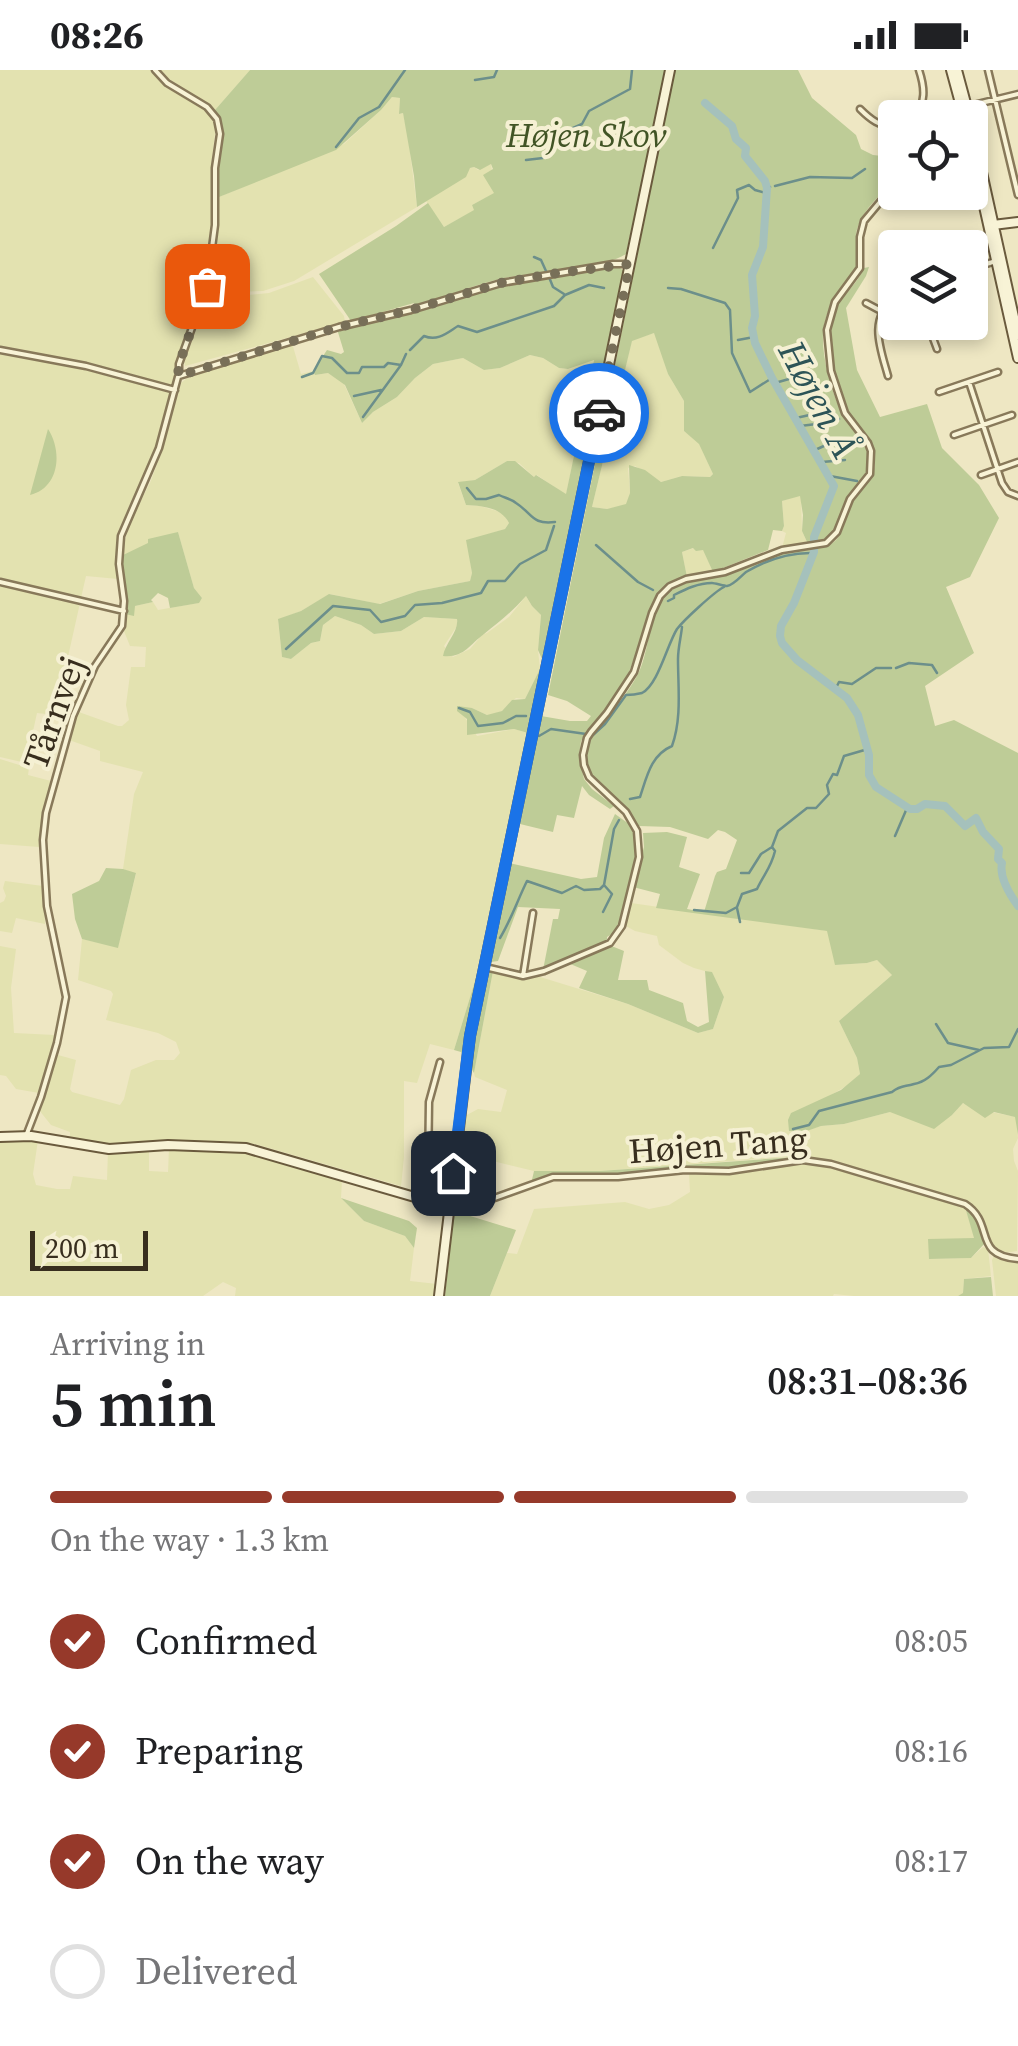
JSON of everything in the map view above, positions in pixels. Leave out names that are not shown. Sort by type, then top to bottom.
[{"type":"main road","points":[[440,1296],[466,1058],[670,70]]},
{"type":"main road","points":[[954,70],[961,100]]},
{"type":"main road","points":[[987,210],[992,228]]},
{"type":"main road","points":[[988,210],[1018,358]]},
{"type":"main road","points":[[992,228],[1018,224]]},
{"type":"main road","points":[[998,261],[1018,335]]},
{"type":"main road","points":[[0,1137],[26,1136],[109,1149],[168,1145],[246,1148],[449,1206]]},
{"type":"street","points":[[0,582],[124,611],[122,536],[159,448],[179,364],[207,286],[215,224],[214,168],[220,134],[217,119],[207,107],[167,83],[155,70]]},
{"type":"street","points":[[920,70],[923,100]]},
{"type":"street","points":[[988,70],[1018,195]]},
{"type":"street","points":[[988,104],[1018,94]]},
{"type":"street","points":[[860,109],[878,124]]},
{"type":"street","points":[[485,968],[523,976],[544,971],[610,943],[622,926],[639,857],[637,830],[626,812],[589,777],[583,754],[590,732],[634,672],[660,596],[686,579],[725,572],[782,550],[826,543],[841,526],[850,499],[870,474],[871,451],[845,413],[832,371],[827,330],[835,302],[860,268],[864,221],[878,204]]},
{"type":"street","points":[[988,264],[998,261]]},
{"type":"street","points":[[178,376],[501,283],[630,264]]},
{"type":"street","points":[[866,303],[878,309]]},
{"type":"street","points":[[879,340],[888,376]]},
{"type":"street","points":[[934,340],[937,349]]},
{"type":"street","points":[[0,350],[86,366],[175,390]]},
{"type":"street","points":[[938,392],[998,372]]},
{"type":"street","points":[[968,382],[1005,488],[1018,496]]},
{"type":"street","points":[[954,435],[1012,416]]},
{"type":"street","points":[[981,476],[1018,462]]},
{"type":"street","name":"Tårnvej","points":[[26,1136],[57,1042],[66,997],[48,910],[43,840],[46,813],[73,716],[94,666],[120,631],[124,611]]},
{"type":"street","points":[[523,976],[533,912]]},
{"type":"street","points":[[422,1199],[428,1173],[429,1102],[440,1062]]},
{"type":"street","name":"Højen Tang","points":[[449,1206],[486,1202],[553,1177],[729,1171],[788,1161],[818,1161],[965,1204],[977,1214],[992,1251],[1001,1257],[1018,1259]]},
{"type":"green space","points":[[0,70],[152,70],[166,85],[203,106],[216,124],[206,278],[174,383],[168,387],[78,363],[0,348]]},
{"type":"green space","points":[[160,70],[250,70],[215,110]]},
{"type":"green space","name":"Højen Skov","points":[[250,70],[666,70],[626,254],[585,267],[504,278],[415,307],[414,303],[351,321],[319,274],[428,203],[444,227],[474,210],[472,205],[494,193],[483,175],[493,169],[491,164],[480,170],[470,168],[466,177],[417,207],[403,113],[399,114],[400,98],[392,97],[336,150],[219,197],[221,130],[215,110]]},
{"type":"green space","points":[[675,70],[798,70],[812,98],[856,135],[861,149],[878,156],[878,197],[858,227],[856,269],[830,308],[823,334],[825,362],[836,400],[868,453],[865,475],[835,528],[823,540],[808,544],[802,531],[800,496],[782,501],[784,526],[782,531],[773,530],[768,550],[713,572],[703,550],[682,552],[687,577],[669,584],[657,595],[628,675],[581,741],[579,756],[584,779],[614,806],[610,809],[582,786],[574,818],[557,815],[553,832],[520,824],[541,716],[587,721],[591,716],[548,695]],"holes":[[[654,333],[668,374],[684,401],[684,431],[699,444],[713,474],[661,482],[645,470],[629,465],[630,493],[626,504],[607,509],[592,507],[632,341]]]},
{"type":"green space","points":[[392,97],[400,98],[399,114],[403,113],[408,136],[417,207],[294,281],[263,291],[208,293],[219,197],[344,144]]},
{"type":"green space","points":[[491,164],[495,193],[472,205],[475,210],[444,227],[426,201],[470,168],[478,170]]},
{"type":"green space","points":[[617,266],[624,271],[542,659],[538,650],[541,615],[526,596],[456,655],[443,656],[457,619],[424,617],[401,631],[374,634],[335,616],[323,625],[320,641],[311,643],[291,659],[282,657],[278,619],[329,594],[380,604],[418,591],[470,581],[466,540],[505,529],[509,523],[496,511],[466,505],[458,482],[475,480],[507,461],[515,461],[534,477],[566,494],[594,360],[568,369],[530,355],[500,368],[484,370],[463,358],[433,364],[362,423],[345,385],[328,373],[315,375],[313,371],[327,350],[344,352],[337,329],[504,285]]},
{"type":"green space","points":[[869,267],[846,308],[857,370],[880,417],[927,404],[942,448],[979,485],[999,518],[970,577],[946,587],[974,653],[925,686],[935,726],[954,720],[1018,753],[1018,1135],[1015,1117],[994,1112],[985,1118],[963,1103],[934,1129],[890,1112],[804,1132],[789,1131],[791,1113],[841,1090],[860,1074],[857,1058],[839,1021],[892,975],[877,960],[835,965],[827,931],[656,908],[660,894],[633,887],[644,847],[643,833],[667,832],[687,837],[679,867],[700,874],[687,909],[704,912],[715,876],[726,869],[737,840],[718,830],[708,839],[670,827],[639,826],[589,772],[585,762],[589,741],[636,677],[654,616],[670,590],[688,581],[730,573],[783,552],[826,546],[839,536],[851,504],[872,475],[875,456],[839,390],[829,334],[838,304],[864,268]]},
{"type":"green space","points":[[313,277],[345,322],[185,366],[208,299],[269,293]]},
{"type":"green space","points":[[654,333],[668,374],[684,401],[684,431],[699,443],[713,474],[661,482],[635,466],[628,468],[627,505],[592,507],[632,340]]},
{"type":"green space","points":[[292,343],[301,374],[328,373],[343,382],[362,423],[433,364],[463,358],[484,370],[500,368],[530,355],[568,369],[594,359],[566,495],[537,475],[534,477],[519,463],[507,461],[475,480],[458,483],[466,505],[497,511],[509,523],[505,529],[467,541],[470,581],[418,591],[379,604],[330,594],[278,620],[282,657],[291,659],[311,643],[320,641],[323,625],[335,616],[374,634],[401,631],[424,617],[457,619],[457,626],[444,646],[453,657],[470,649],[482,635],[509,617],[526,596],[541,615],[540,669],[525,699],[516,698],[491,715],[472,708],[464,716],[477,736],[514,729],[528,733],[479,968],[454,1050],[430,1044],[417,1083],[404,1081],[401,1186],[255,1144],[70,1140],[70,1132],[51,1125],[39,1110],[58,1055],[76,1060],[72,1092],[120,1105],[131,1070],[156,1060],[174,1060],[180,1053],[176,1042],[158,1033],[106,1020],[111,991],[78,980],[82,939],[118,947],[136,874],[123,869],[134,794],[143,772],[100,761],[100,751],[69,740],[76,711],[118,726],[129,720],[126,705],[131,667],[145,667],[146,647],[130,646],[124,631],[125,614],[135,606],[153,602],[158,610],[198,603],[202,598],[194,588],[178,532],[121,556],[130,521],[162,451],[181,383]]},
{"type":"green space","points":[[0,352],[86,369],[171,392],[153,454],[120,527],[118,579],[86,576],[81,598],[0,579]]},
{"type":"green space","points":[[48,429],[56,448],[56,468],[47,485],[30,495]]},
{"type":"green space","points":[[801,495],[802,531],[808,544],[782,548],[786,533],[782,531],[782,501]]},
{"type":"green space","points":[[178,532],[194,588],[202,598],[199,603],[170,608],[168,598],[158,593],[153,602],[135,606],[134,616],[125,614],[121,556],[148,543],[148,539]]},
{"type":"green space","points":[[703,549],[713,572],[687,577],[682,552]]},
{"type":"green space","points":[[0,585],[80,603],[55,715],[37,713],[26,763],[0,757]]},
{"type":"green space","points":[[540,669],[528,733],[514,729],[467,735],[467,719],[457,711],[457,706],[487,715],[502,711],[512,700],[525,699]]},
{"type":"green space","points":[[0,759],[29,768],[28,775],[51,781],[39,847],[0,844]]},
{"type":"green space","points":[[615,814],[634,829],[637,838],[633,880],[617,931],[607,937],[607,942],[543,970],[553,919],[558,919],[560,909],[518,907],[498,961],[491,962],[509,863],[581,879],[597,877],[604,838]]},
{"type":"green space","points":[[106,868],[136,873],[118,948],[82,939],[75,919],[72,894],[99,881]]},
{"type":"green space","points":[[5,881],[43,886],[45,924],[16,918],[12,933],[0,931]]},
{"type":"green space","points":[[631,903],[828,931],[836,965],[877,960],[892,975],[839,1021],[857,1058],[860,1074],[789,1131],[797,1133],[890,1112],[952,1115],[963,1103],[1016,1117],[1018,1138],[1013,1149],[1018,1171],[1017,1251],[997,1251],[979,1212],[964,1201],[810,1158],[600,1171],[534,1171],[460,1153],[465,1116],[478,1109],[501,1112],[507,1090],[475,1077],[474,1073],[493,971],[537,976],[628,1004],[698,1033],[713,1029],[724,997],[712,973],[683,963],[659,945],[657,936],[624,925]]},
{"type":"green space","points":[[609,945],[624,951],[618,980],[647,980],[649,990],[683,1003],[687,1021],[698,1027],[709,1022],[705,971],[712,972],[724,997],[713,1029],[698,1033],[579,988],[587,971],[568,963]]},
{"type":"green space","points":[[0,946],[16,949],[11,988],[14,1033],[55,1035],[39,1093],[16,1089],[6,1076],[0,1075]]},
{"type":"green space","points":[[479,968],[493,971],[474,1073],[461,1052],[454,1050]]},
{"type":"green space","points":[[0,1140],[38,1140],[33,1174],[36,1185],[57,1189],[70,1189],[73,1176],[107,1180],[108,1151],[149,1149],[149,1171],[168,1172],[169,1148],[249,1152],[342,1180],[341,1198],[364,1221],[405,1236],[414,1248],[410,1281],[437,1284],[435,1296],[235,1296],[236,1288],[223,1282],[203,1296],[0,1296]]},
{"type":"green space","points":[[795,1157],[791,1164],[735,1174],[689,1173],[531,1184],[534,1171],[600,1171]]},
{"type":"green space","points":[[803,1162],[832,1166],[965,1207],[975,1239],[929,1259],[971,1258],[983,1247],[988,1249],[991,1276],[964,1279],[963,1294],[958,1296],[490,1296],[507,1253],[517,1254],[534,1209],[625,1202],[649,1209],[669,1205],[690,1192],[689,1173],[735,1174]]},
{"type":"green space","points":[[341,1198],[409,1221],[417,1228],[414,1248],[405,1236],[364,1221]]},
{"type":"green space","points":[[965,1207],[977,1218],[985,1243],[971,1258],[929,1259],[928,1239],[974,1238]]},
{"type":"green space","points":[[454,1211],[516,1230],[490,1296],[445,1296]]},
{"type":"green space","points":[[994,1256],[1018,1261],[1018,1296],[996,1296]]},
{"type":"green space","points":[[991,1277],[993,1296],[958,1296],[963,1293],[964,1279]]},
{"type":"waterway","points":[[336,147],[359,118],[379,107],[405,70]]},
{"type":"waterway","points":[[475,80],[494,77],[497,70]]},
{"type":"waterway","points":[[526,160],[543,158],[555,142],[568,141],[573,128],[582,124],[589,111],[630,89],[632,70]]},
{"type":"waterway","name":"Højen Å","points":[[705,103],[732,126],[736,139],[746,148],[745,156],[765,181],[763,247],[752,275],[755,343],[834,486],[814,537],[814,552],[781,626],[782,643],[797,660],[847,698],[858,715],[869,755],[869,775],[876,787],[910,809],[925,804],[945,806],[965,826],[976,818],[999,849],[1004,880],[1018,906]]},
{"type":"waterway","points":[[775,186],[810,177],[852,178],[865,169]]},
{"type":"waterway","points":[[713,248],[738,198],[737,190],[749,185],[766,193]]},
{"type":"waterway","points":[[534,257],[541,260],[546,271]]},
{"type":"waterway","points":[[549,277],[553,287],[564,294]]},
{"type":"waterway","points":[[410,350],[424,336],[438,337],[458,326],[477,332],[554,306],[565,295],[589,285],[604,288]]},
{"type":"waterway","points":[[668,288],[725,303],[730,310],[732,353],[750,392],[772,378]]},
{"type":"waterway","points":[[738,340],[754,337]]},
{"type":"waterway","points":[[363,417],[406,354]]},
{"type":"waterway","points":[[302,377],[313,373],[322,356],[332,358],[347,373],[388,363],[401,365]]},
{"type":"waterway","points":[[775,383],[789,379]]},
{"type":"waterway","points":[[354,396],[381,390]]},
{"type":"waterway","points":[[796,418],[814,414]]},
{"type":"waterway","points":[[831,422],[839,419]]},
{"type":"waterway","points":[[800,426],[825,423]]},
{"type":"waterway","points":[[815,450],[835,441]]},
{"type":"waterway","points":[[822,462],[845,460]]},
{"type":"waterway","points":[[830,476],[857,481]]},
{"type":"waterway","points":[[467,488],[476,499],[499,495],[537,520],[555,522]]},
{"type":"waterway","points":[[286,649],[333,606],[370,610],[381,622],[405,616],[415,605],[481,593],[488,581],[505,581],[520,564],[546,550],[554,526]]},
{"type":"waterway","points":[[596,545],[638,582],[653,590]]},
{"type":"waterway","points":[[668,601],[697,585],[730,585],[746,572],[779,557],[814,553]]},
{"type":"waterway","points":[[593,735],[626,695],[648,689],[677,629],[724,587]]},
{"type":"waterway","points":[[630,799],[640,797],[654,761],[672,746],[678,714],[682,627]]},
{"type":"waterway","points":[[896,668],[909,663],[932,665],[937,673]]},
{"type":"waterway","points":[[836,688],[839,682],[852,684],[876,668],[891,668]]},
{"type":"waterway","points":[[459,708],[470,712],[478,726],[526,716]]},
{"type":"waterway","points":[[539,736],[551,729],[586,734]]},
{"type":"waterway","points":[[694,910],[726,913],[737,907],[742,894],[757,889],[773,857],[778,831],[807,808],[816,808],[829,794],[827,785],[833,774],[837,775],[844,756],[868,749]]},
{"type":"waterway","points":[[895,836],[907,808]]},
{"type":"waterway","points":[[500,938],[527,881],[562,893],[576,886],[600,889],[619,820]]},
{"type":"waterway","points":[[741,873],[749,873],[761,854],[772,847]]},
{"type":"waterway","points":[[603,912],[612,894],[604,885]]},
{"type":"waterway","points":[[737,908],[740,922]]},
{"type":"waterway","points":[[936,1024],[948,1043],[979,1050]]},
{"type":"waterway","points":[[793,1129],[809,1125],[819,1111],[922,1082],[939,1067],[984,1048],[1009,1047],[1018,1029]]},
{"type":"way so far","points":[[207,286],[178,376],[520,278],[630,264],[599,413]]},
{"type":"route","points":[[453,1173],[470,1036],[599,413]]}]
